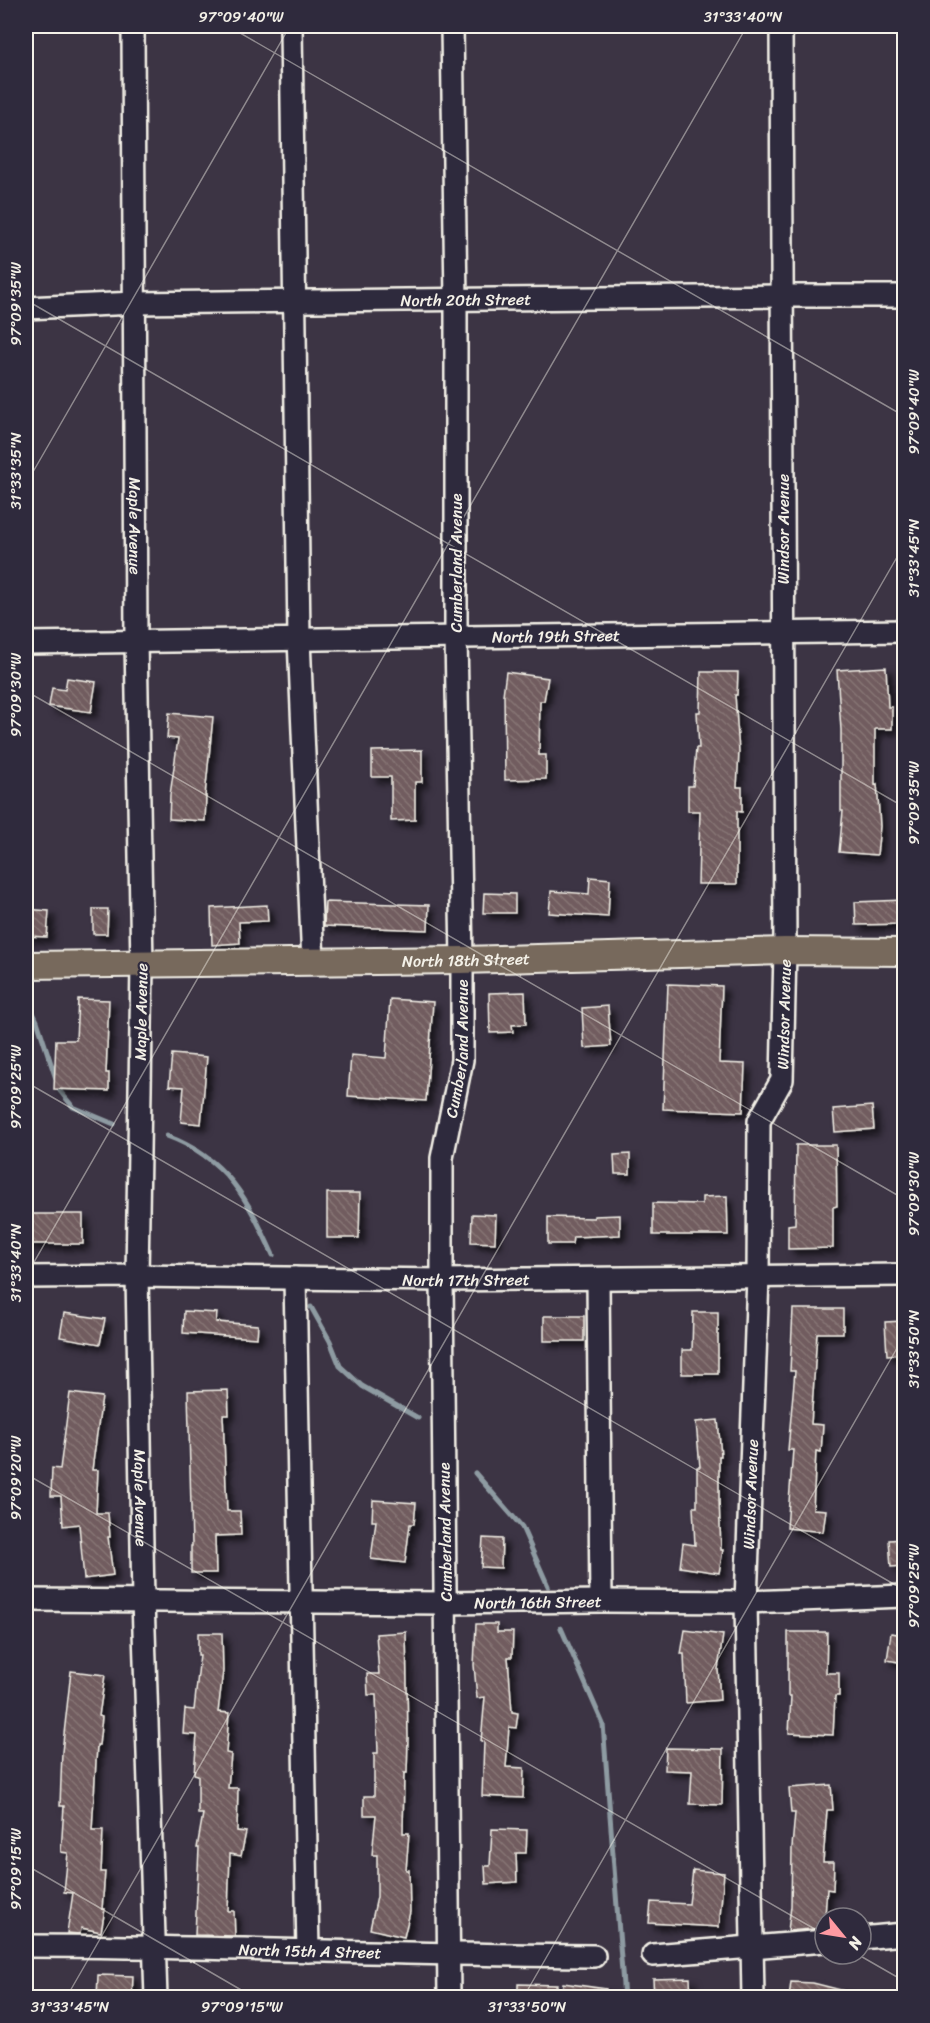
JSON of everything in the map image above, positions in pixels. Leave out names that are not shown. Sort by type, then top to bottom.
[{"type":"main road","name":"North 18th Street","points":[[26,965],[313,963],[785,951],[904,952]]},
{"type":"street","name":"Maple Avenue","points":[[133,26],[136,641],[142,965],[137,1276],[143,1600],[156,1998]]},
{"type":"street","points":[[291,26],[299,639],[313,963]]},
{"type":"street","name":"Cumberland Avenue","points":[[449,1998],[442,1158],[462,1060],[456,637],[456,300],[452,26]]},
{"type":"street","name":"Windsor Avenue","points":[[753,1998],[746,1602],[758,1277],[759,1122],[782,1080],[785,951],[781,26]]},
{"type":"street","name":"North 20th Street","points":[[26,308],[135,303],[904,296]]},
{"type":"street","name":"North 19th Street","points":[[26,643],[904,631]]},
{"type":"street","name":"North 17th Street","points":[[26,1277],[598,1280],[904,1275]]},
{"type":"street","points":[[295,1278],[308,1951]]},
{"type":"street","points":[[598,1280],[601,1601]]},
{"type":"street","name":"North 16th Street","points":[[26,1600],[446,1603],[746,1602],[904,1596]]},
{"type":"street","points":[[873,1937],[904,1934]]},
{"type":"street","points":[[653,1955],[813,1942]]},
{"type":"street","name":"North 15th A Street","points":[[26,1946],[155,1946],[449,1955],[594,1956]]},
{"type":"building","points":[[886,667],[888,707],[892,707],[892,729],[875,729],[875,785],[877,784],[880,826],[877,855],[839,852],[843,811],[841,811],[841,730],[837,670]]},
{"type":"building","points":[[506,672],[548,678],[544,701],[540,701],[539,755],[546,755],[546,779],[505,780],[503,695]]},
{"type":"building","points":[[701,672],[738,672],[737,695],[735,695],[739,752],[737,787],[742,787],[742,812],[737,811],[737,884],[698,884],[700,811],[688,811],[688,786],[693,786],[696,748],[699,748],[697,712],[700,712]]},
{"type":"building","points":[[67,678],[96,682],[91,712],[49,706],[52,688],[65,690]]},
{"type":"building","points":[[169,713],[213,717],[205,796],[205,821],[169,819],[178,739],[167,738]]},
{"type":"building","points":[[422,750],[422,782],[415,782],[415,820],[391,821],[391,777],[372,777],[372,751]]},
{"type":"building","points":[[590,877],[610,879],[608,917],[549,913],[551,891],[589,894]]},
{"type":"building","points":[[484,893],[515,894],[515,913],[483,913]]},
{"type":"building","points":[[904,900],[904,924],[856,925],[855,902]]},
{"type":"building","points":[[325,902],[429,905],[428,930],[324,926]]},
{"type":"building","points":[[267,905],[268,921],[239,922],[240,943],[212,945],[211,908]]},
{"type":"building","points":[[26,909],[49,911],[47,937],[26,936]]},
{"type":"building","points":[[93,909],[108,909],[107,934],[93,934]]},
{"type":"building","points":[[668,984],[722,986],[719,1063],[745,1064],[743,1112],[663,1109]]},
{"type":"building","points":[[525,992],[526,1024],[512,1025],[513,1032],[490,1033],[489,993]]},
{"type":"building","points":[[78,999],[109,1000],[106,1073],[109,1073],[109,1091],[54,1089],[56,1040],[76,1040]]},
{"type":"building","points":[[390,999],[433,1002],[426,1101],[348,1096],[351,1055],[386,1058]]},
{"type":"building","points":[[608,1006],[611,1046],[584,1048],[582,1008]]},
{"type":"building","points":[[172,1054],[207,1057],[201,1124],[181,1122],[184,1087],[169,1086]]},
{"type":"building","points":[[872,1106],[874,1129],[835,1132],[833,1109]]},
{"type":"building","points":[[796,1145],[836,1145],[837,1206],[833,1207],[833,1248],[788,1249],[788,1225],[795,1224]]},
{"type":"building","points":[[630,1154],[630,1174],[615,1174],[614,1155]]},
{"type":"building","points":[[327,1193],[360,1193],[359,1238],[327,1238]]},
{"type":"building","points":[[727,1196],[728,1235],[653,1235],[653,1203],[702,1204],[702,1197]]},
{"type":"building","points":[[27,1214],[83,1214],[83,1244],[27,1244]]},
{"type":"building","points":[[472,1214],[496,1215],[495,1243],[471,1242]]},
{"type":"building","points":[[620,1215],[620,1235],[573,1237],[572,1244],[548,1244],[548,1217],[594,1218],[594,1216]]},
{"type":"building","points":[[793,1309],[843,1309],[843,1333],[817,1333],[811,1424],[823,1425],[821,1452],[816,1451],[813,1509],[826,1510],[823,1532],[787,1528],[793,1450],[788,1450],[795,1371],[790,1371]]},
{"type":"building","points":[[184,1311],[217,1313],[216,1322],[258,1325],[257,1338],[183,1333]]},
{"type":"building","points":[[693,1312],[718,1312],[718,1374],[682,1374],[682,1350],[692,1350]]},
{"type":"building","points":[[64,1313],[105,1319],[100,1344],[60,1337]]},
{"type":"building","points":[[544,1316],[584,1316],[584,1341],[544,1341]]},
{"type":"building","points":[[904,1321],[904,1354],[887,1355],[885,1322]]},
{"type":"building","points":[[228,1390],[229,1415],[223,1415],[227,1511],[240,1511],[241,1535],[215,1536],[216,1573],[191,1573],[188,1391]]},
{"type":"building","points":[[70,1393],[102,1397],[92,1470],[98,1470],[96,1513],[108,1513],[110,1537],[108,1537],[113,1575],[84,1579],[79,1524],[63,1526],[61,1496],[51,1496],[52,1468],[60,1469]]},
{"type":"building","points":[[718,1420],[721,1456],[719,1456],[719,1500],[721,1550],[723,1550],[719,1573],[680,1567],[683,1543],[695,1545],[693,1507],[697,1507],[697,1467],[700,1467],[696,1422]]},
{"type":"building","points":[[373,1500],[416,1503],[414,1524],[410,1524],[405,1563],[371,1559],[376,1521],[372,1521]]},
{"type":"building","points":[[483,1538],[502,1539],[501,1568],[481,1567]]},
{"type":"building","points":[[904,1539],[904,1566],[891,1567],[889,1540]]},
{"type":"building","points":[[476,1624],[497,1624],[497,1632],[513,1632],[512,1657],[508,1657],[512,1712],[518,1713],[516,1728],[509,1727],[506,1767],[524,1768],[523,1798],[482,1796],[484,1742],[481,1741],[485,1697],[477,1698],[474,1665]]},
{"type":"building","points":[[685,1630],[723,1635],[718,1669],[720,1700],[686,1703],[684,1654],[681,1654]]},
{"type":"building","points":[[406,1632],[408,1738],[407,1773],[404,1773],[403,1833],[409,1833],[406,1870],[409,1870],[410,1912],[404,1937],[370,1929],[377,1897],[377,1855],[372,1855],[376,1815],[364,1815],[364,1796],[374,1796],[374,1753],[378,1753],[376,1695],[368,1695],[367,1674],[379,1674],[376,1634]]},
{"type":"building","points":[[788,1632],[827,1632],[826,1673],[839,1673],[839,1696],[835,1696],[833,1735],[789,1733],[791,1696],[788,1696]]},
{"type":"building","points":[[198,1633],[222,1633],[223,1671],[218,1712],[229,1713],[226,1753],[231,1754],[228,1788],[238,1788],[237,1831],[246,1832],[241,1856],[230,1854],[228,1911],[234,1911],[235,1936],[195,1935],[199,1848],[197,1848],[203,1814],[198,1814],[198,1775],[194,1774],[197,1735],[183,1734],[185,1709],[194,1710],[200,1655],[198,1655]]},
{"type":"building","points":[[891,1633],[904,1635],[904,1663],[887,1660]]},
{"type":"building","points":[[71,1671],[105,1675],[99,1716],[102,1717],[99,1745],[97,1745],[92,1830],[103,1830],[101,1872],[105,1872],[102,1909],[105,1909],[101,1932],[81,1928],[80,1934],[67,1933],[73,1893],[64,1892],[68,1853],[61,1852],[64,1806],[60,1806],[62,1752]]},
{"type":"building","points":[[666,1748],[723,1749],[722,1805],[690,1804],[692,1771],[665,1770]]},
{"type":"building","points":[[831,1785],[833,1810],[827,1810],[823,1862],[834,1862],[833,1890],[827,1889],[826,1906],[813,1906],[813,1929],[788,1931],[795,1813],[791,1813],[789,1788]]},
{"type":"building","points":[[492,1829],[527,1830],[526,1853],[516,1853],[517,1882],[486,1884],[485,1866],[490,1866]]},
{"type":"building","points":[[693,1870],[724,1873],[719,1927],[649,1923],[651,1902],[689,1904]]},
{"type":"building","points":[[98,1975],[133,1976],[132,1998],[97,1998]]},
{"type":"building","points":[[690,1978],[691,1998],[654,1998],[653,1979]]},
{"type":"building","points":[[791,1982],[813,1983],[849,1992],[848,1998],[789,1998]]},
{"type":"building","points":[[563,1983],[606,1989],[606,1998],[561,1998]]},
{"type":"building","points":[[518,1984],[557,1985],[557,1998],[518,1998]]},
{"type":"waterway","points":[[26,998],[37,1021],[60,1091],[73,1107],[114,1124]]},
{"type":"waterway","points":[[167,1136],[188,1145],[205,1156],[233,1183],[254,1216],[273,1255]]},
{"type":"waterway","points":[[311,1307],[330,1341],[340,1366],[362,1386],[418,1418]]},
{"type":"waterway","points":[[475,1473],[522,1527],[548,1586]]},
{"type":"waterway","points":[[561,1628],[603,1724],[624,1998]]}]
